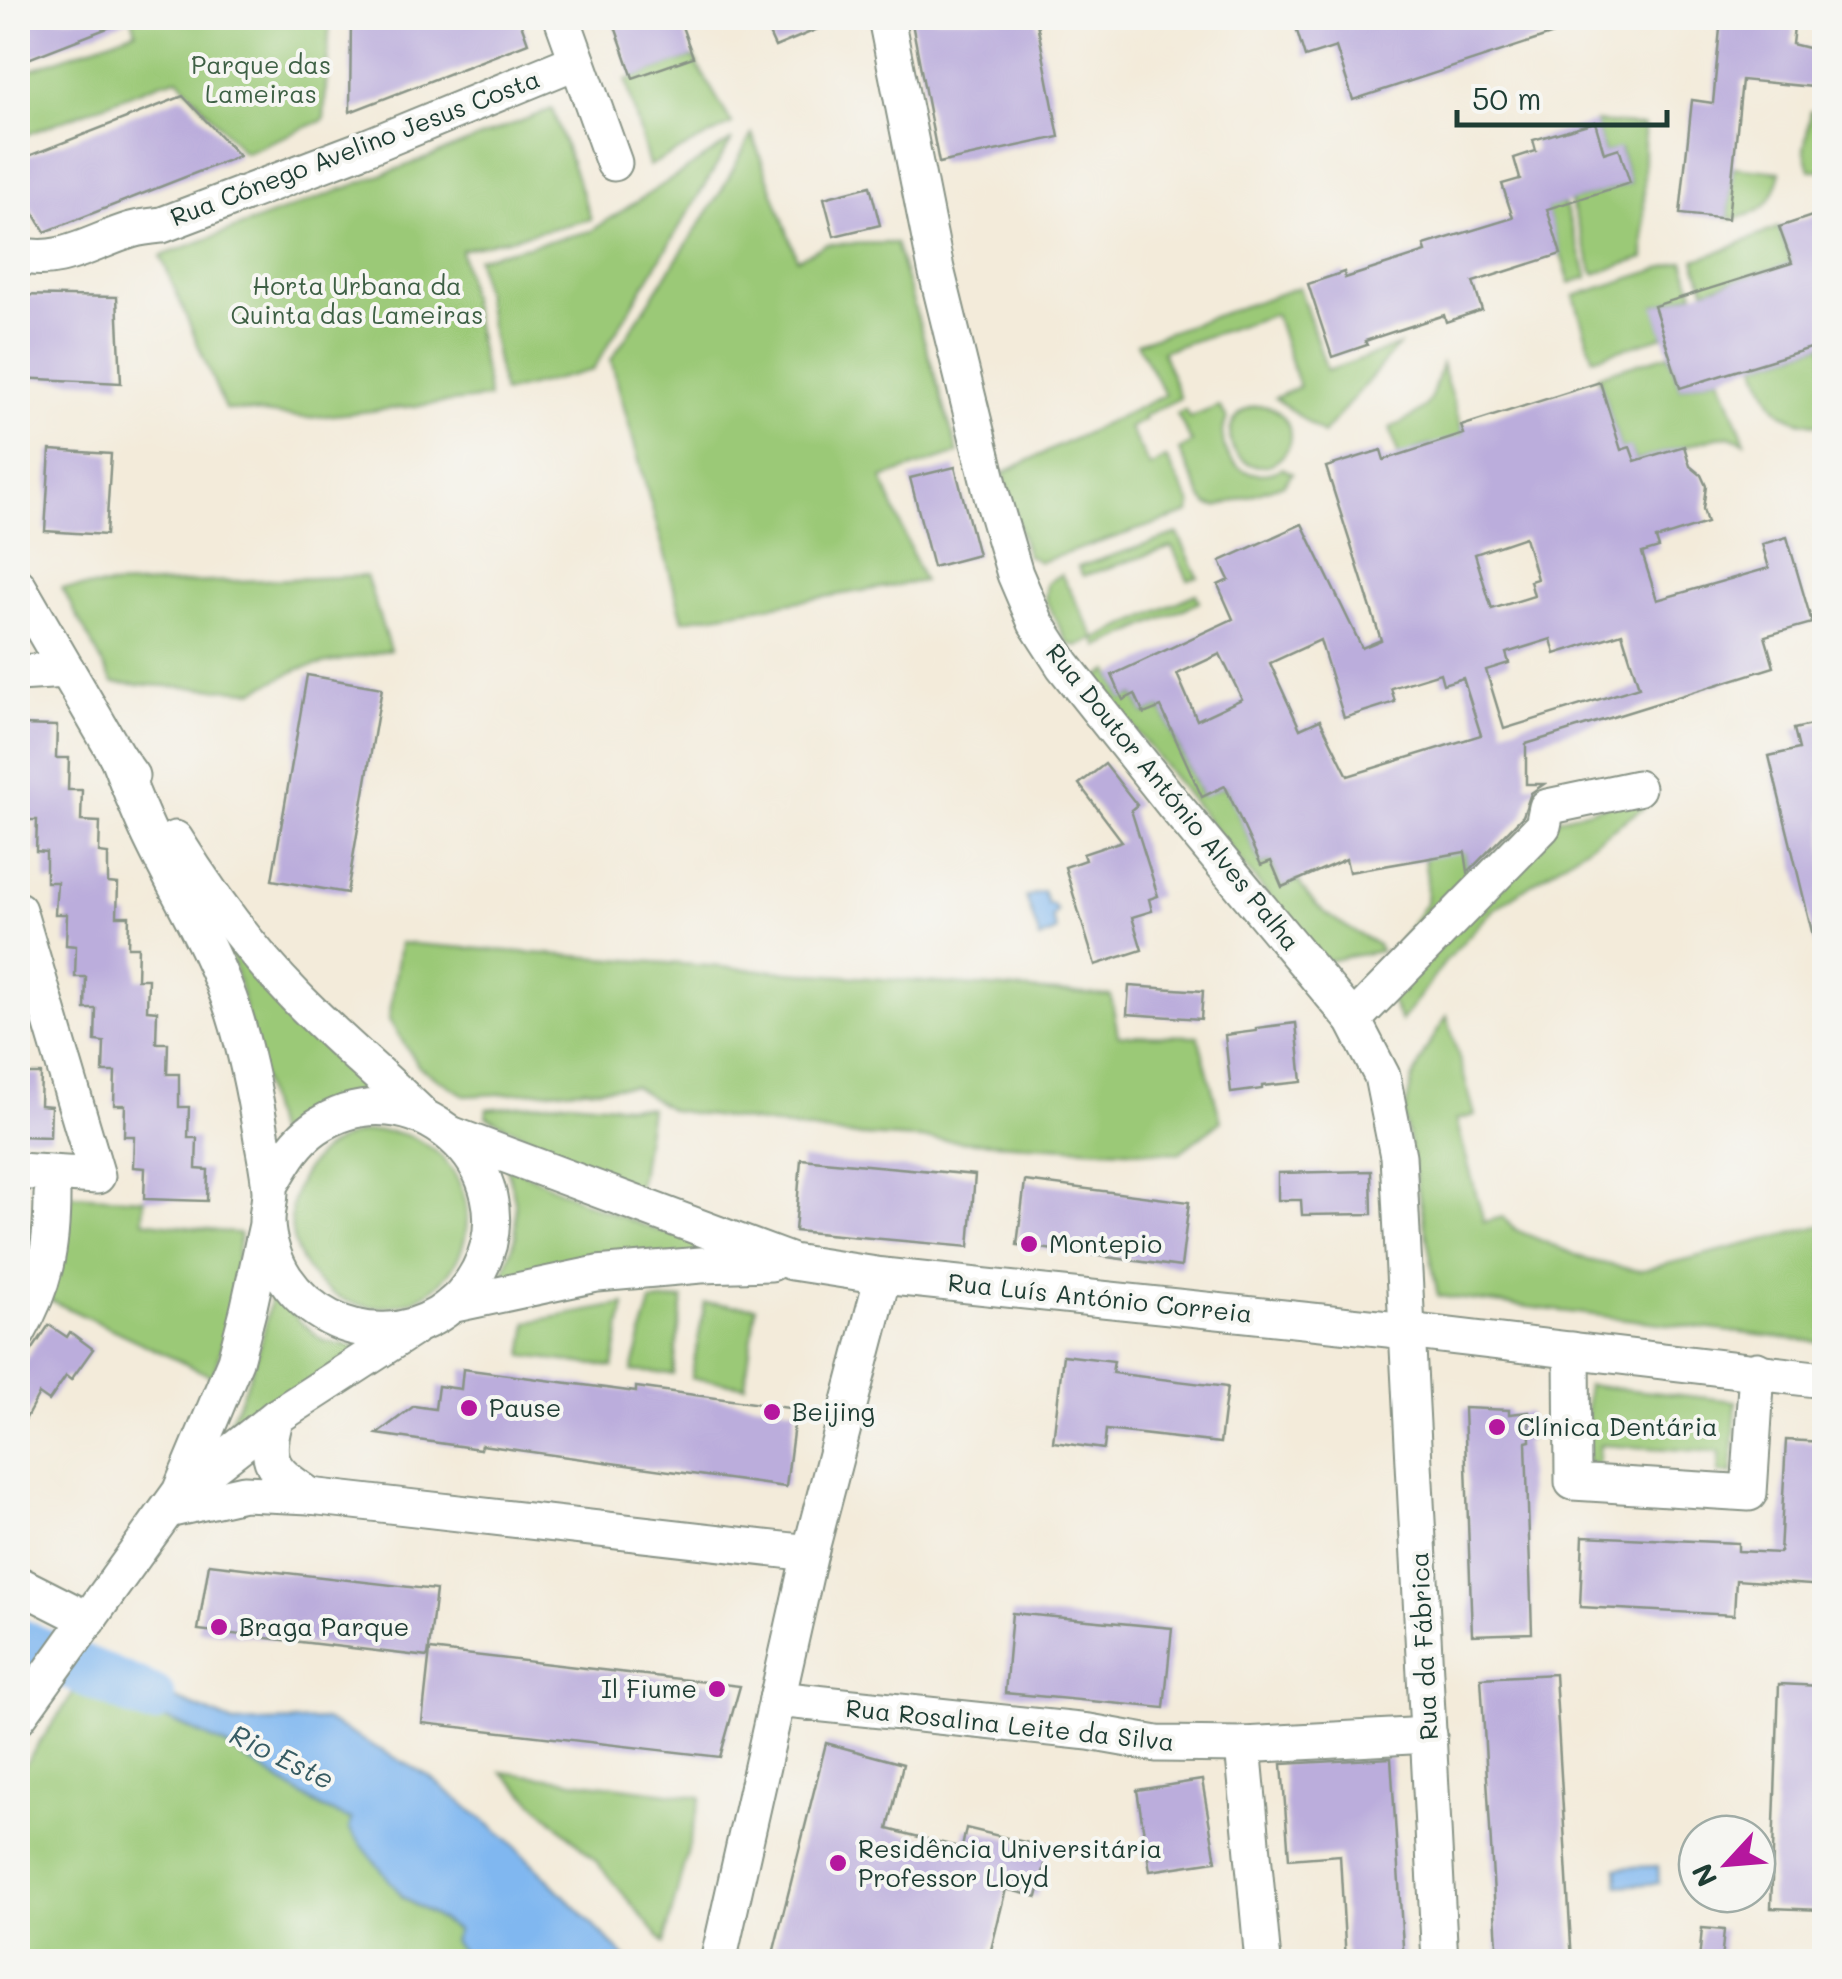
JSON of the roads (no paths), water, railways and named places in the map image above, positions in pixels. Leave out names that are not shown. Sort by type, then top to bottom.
[{"type":"street","points":[[562,18],[614,163]]},
{"type":"street","name":"Rua Doutor António Alves Palha","points":[[886,18],[936,270],[992,496],[1016,574],[1036,623],[1062,665],[1353,1020],[1382,1076],[1398,1156],[1407,1331]]},
{"type":"street","name":"Rua Cónego Avelino Jesus Costa","points":[[18,254],[55,258],[135,228],[162,225],[577,61]]},
{"type":"street","points":[[18,586],[118,758],[242,935],[294,995],[348,1048],[423,1116],[453,1135],[483,1177],[490,1202],[488,1246],[468,1287],[436,1314],[276,1417],[174,1501]]},
{"type":"street","points":[[18,674],[68,670]]},
{"type":"street","points":[[18,1717],[174,1501],[235,1361],[267,1223],[270,1186],[253,1085],[233,1010],[118,758]]},
{"type":"street","points":[[1353,1020],[1543,826],[1547,807],[1637,788]]},
{"type":"street","points":[[18,910],[97,1176],[18,1171]]},
{"type":"street","points":[[270,1186],[291,1151],[306,1136],[338,1116],[374,1108],[423,1116]]},
{"type":"street","name":"Rua Luís António Correia","points":[[453,1135],[792,1262]]},
{"type":"street","points":[[18,1332],[38,1293],[52,1240],[52,1195]]},
{"type":"street","points":[[267,1223],[280,1269],[304,1302],[318,1312],[350,1327],[368,1330],[396,1330],[436,1314]]},
{"type":"street","name":"Rua Luís António Correia","points":[[436,1314],[597,1274],[792,1262],[883,1276],[1824,1380]]},
{"type":"street","points":[[718,1962],[810,1553],[883,1276]]},
{"type":"street","name":"Rua da Fábrica","points":[[1407,1331],[1440,1962]]},
{"type":"street","points":[[1572,1350],[1573,1482],[1749,1494],[1756,1370]]},
{"type":"street","points":[[276,1417],[270,1458],[281,1477],[310,1496]]},
{"type":"street","points":[[174,1501],[244,1493],[310,1496],[810,1553]]},
{"type":"street","points":[[18,1584],[82,1628]]},
{"type":"street","name":"Rua Rosalina Leite da Silva","points":[[776,1699],[1089,1732],[1157,1744],[1243,1745],[1429,1735]]},
{"type":"street","points":[[1243,1745],[1263,1962]]},
{"type":"water","points":[[1043,891],[1048,904],[1057,911],[1052,918],[1057,931],[1040,939],[1026,897]]},
{"type":"water","points":[[94,1665],[234,1723],[325,1720],[427,1775],[509,1840],[629,1961],[468,1961],[453,1941],[457,1930],[403,1897],[349,1829],[352,1820],[323,1809],[223,1744],[82,1681]]},
{"type":"water","points":[[1658,1866],[1659,1883],[1618,1886],[1617,1868]]},
{"type":"waterway","name":"Rio Este","points":[[18,1643],[151,1699]]},
{"type":"place","name":"Montepio","points":[[1029,1244]]},
{"type":"place","name":"Pause","points":[[469,1408]]},
{"type":"place","name":"Beijing","points":[[772,1412]]},
{"type":"place","name":"Clínica Dentária","points":[[1497,1427]]},
{"type":"place","name":"Braga Parque","points":[[219,1627]]},
{"type":"place","name":"Il Fiume","points":[[717,1689]]},
{"type":"place","name":"Residência Universitária Professor Lloyd","points":[[838,1863]]},
{"type":"park label","name":"Parque das Lameiras","points":[[261,80]]},
{"type":"park label","name":"Horta Urbana da Quinta das Lameiras","points":[[357,300]]}]
